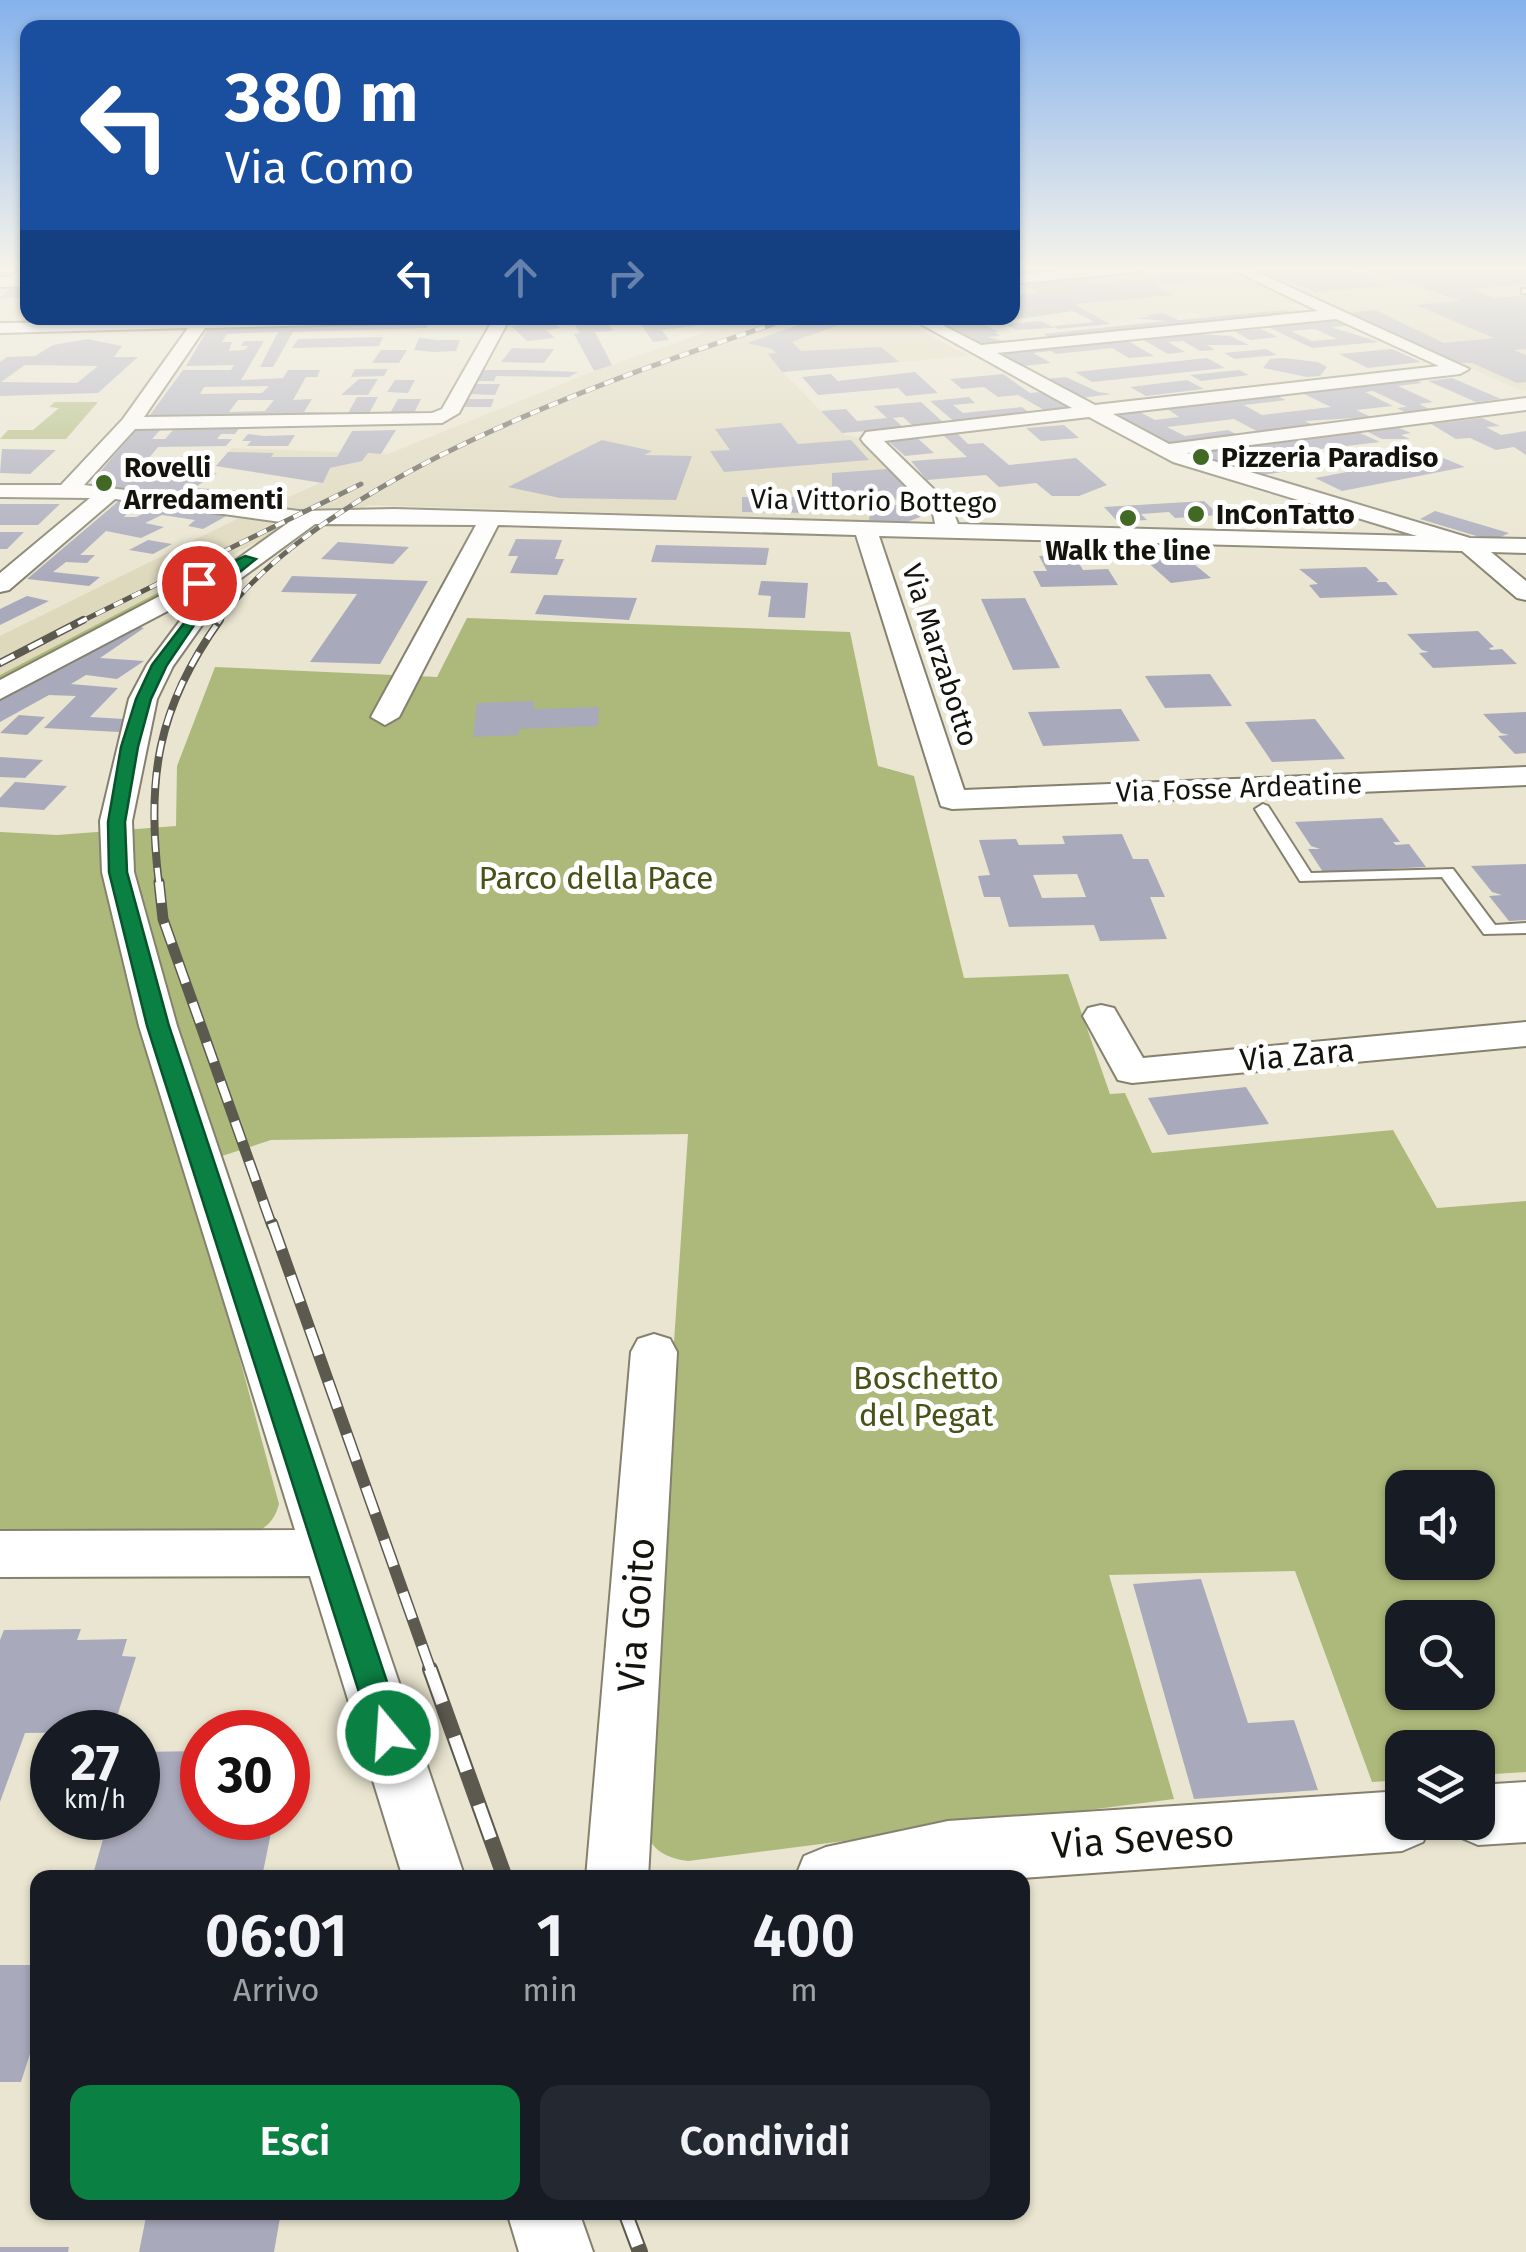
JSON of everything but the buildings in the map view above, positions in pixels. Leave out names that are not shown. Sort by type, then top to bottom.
[{"type":"street","points":[[68,490],[130,424],[165,373]]},
{"type":"street","points":[[130,424],[436,419],[449,413],[471,373]]},
{"type":"street","points":[[1023,373],[1165,450],[1467,544],[1526,546]]},
{"type":"street","points":[[1470,373],[1526,401]]},
{"type":"street","points":[[946,522],[871,439],[874,436],[1476,376]]},
{"type":"street","points":[[1165,450],[1526,401]]},
{"type":"street","name":"Via Vittorio Bottego","points":[[0,491],[110,492],[309,518],[394,516],[866,530],[946,522],[1467,544]]},
{"type":"street","points":[[0,585],[110,492]]},
{"type":"street","points":[[309,518],[230,573],[198,609],[151,682],[130,747],[116,849],[122,894],[158,1026],[431,1870]]},
{"type":"street","points":[[385,717],[489,521]]},
{"type":"street","name":"Via Marzabotto","points":[[866,530],[952,800]]},
{"type":"street","points":[[1467,544],[1526,593]]},
{"type":"street","points":[[0,691],[250,559]]},
{"type":"street","points":[[0,561],[31,560]]},
{"type":"street","name":"Via Fosse Ardeatine","points":[[952,800],[1526,776]]},
{"type":"street","name":"Via Zara","points":[[1101,1016],[1132,1071],[1526,1034]]},
{"type":"street","name":"Via Goito","points":[[618,1870],[654,1352]]},
{"type":"street","points":[[0,1554],[330,1553]]},
{"type":"street","points":[[1495,1815],[1526,1812]]},
{"type":"street","name":"Via Seveso","points":[[864,1870],[948,1852],[1385,1822]]},
{"type":"street","points":[[546,2220],[556,2252]]},
{"type":"lane","points":[[1263,809],[1306,878],[1447,872],[1490,930],[1526,928]]},
{"type":"shaded area","points":[[589,373],[784,373],[842,433],[861,439],[916,498],[925,515],[907,522],[368,505],[355,513],[309,513],[266,507],[320,483],[216,466],[232,448],[388,454]]},
{"type":"shaded area","points":[[1482,373],[1526,373],[1526,390]]},
{"type":"shaded area","points":[[243,516],[286,527],[0,675],[0,636]]},
{"type":"green space","points":[[55,402],[98,402],[66,439],[0,439],[8,430],[33,430],[59,408],[49,407]]},
{"type":"green space","points":[[209,566],[220,568],[0,684],[0,675]]},
{"type":"green space","points":[[467,618],[850,632],[878,766],[914,776],[964,978],[1068,974],[1110,1094],[1125,1093],[1152,1153],[1393,1130],[1437,1208],[1526,1201],[1526,1772],[1495,1774],[1495,1730],[1385,1730],[1385,1781],[1372,1782],[1295,1571],[1109,1575],[1174,1799],[688,1861],[670,1857],[656,1848],[647,1836],[642,1818],[688,1134],[271,1140],[188,1167],[279,1504],[275,1514],[254,1533],[0,1535],[0,832],[57,835],[176,826],[177,766],[215,667],[437,677]]},
{"type":"railway","points":[[218,623],[266,570],[328,521],[401,476],[481,436],[632,373]]},
{"type":"railway","points":[[78,623],[361,484]]},
{"type":"railway","points":[[0,663],[83,620]]},
{"type":"railway","points":[[159,884],[154,811],[161,746],[182,684],[218,623]]},
{"type":"railway","points":[[159,882],[163,919],[272,1226]]},
{"type":"railway","points":[[272,1223],[431,1671]]},
{"type":"railway","points":[[430,1669],[502,1870]]},
{"type":"railway","points":[[628,2220],[640,2252]]},
{"type":"place","name":"Pizzeria Paradiso","points":[[1201,457]]},
{"type":"place","name":"Rovelli Arredamenti","points":[[104,483]]},
{"type":"place","name":"InConTatto","points":[[1196,514]]},
{"type":"place","name":"Walk the line","points":[[1128,518]]},
{"type":"route","points":[[199,583],[250,559],[230,573],[198,609],[160,665],[144,699],[135,724],[116,822],[118,872],[158,1026],[388,1733]]},
{"type":"park label","name":"Parco della Pace","points":[[596,878]]},
{"type":"park label","name":"Boschetto del Pegat","points":[[926,1396]]}]
